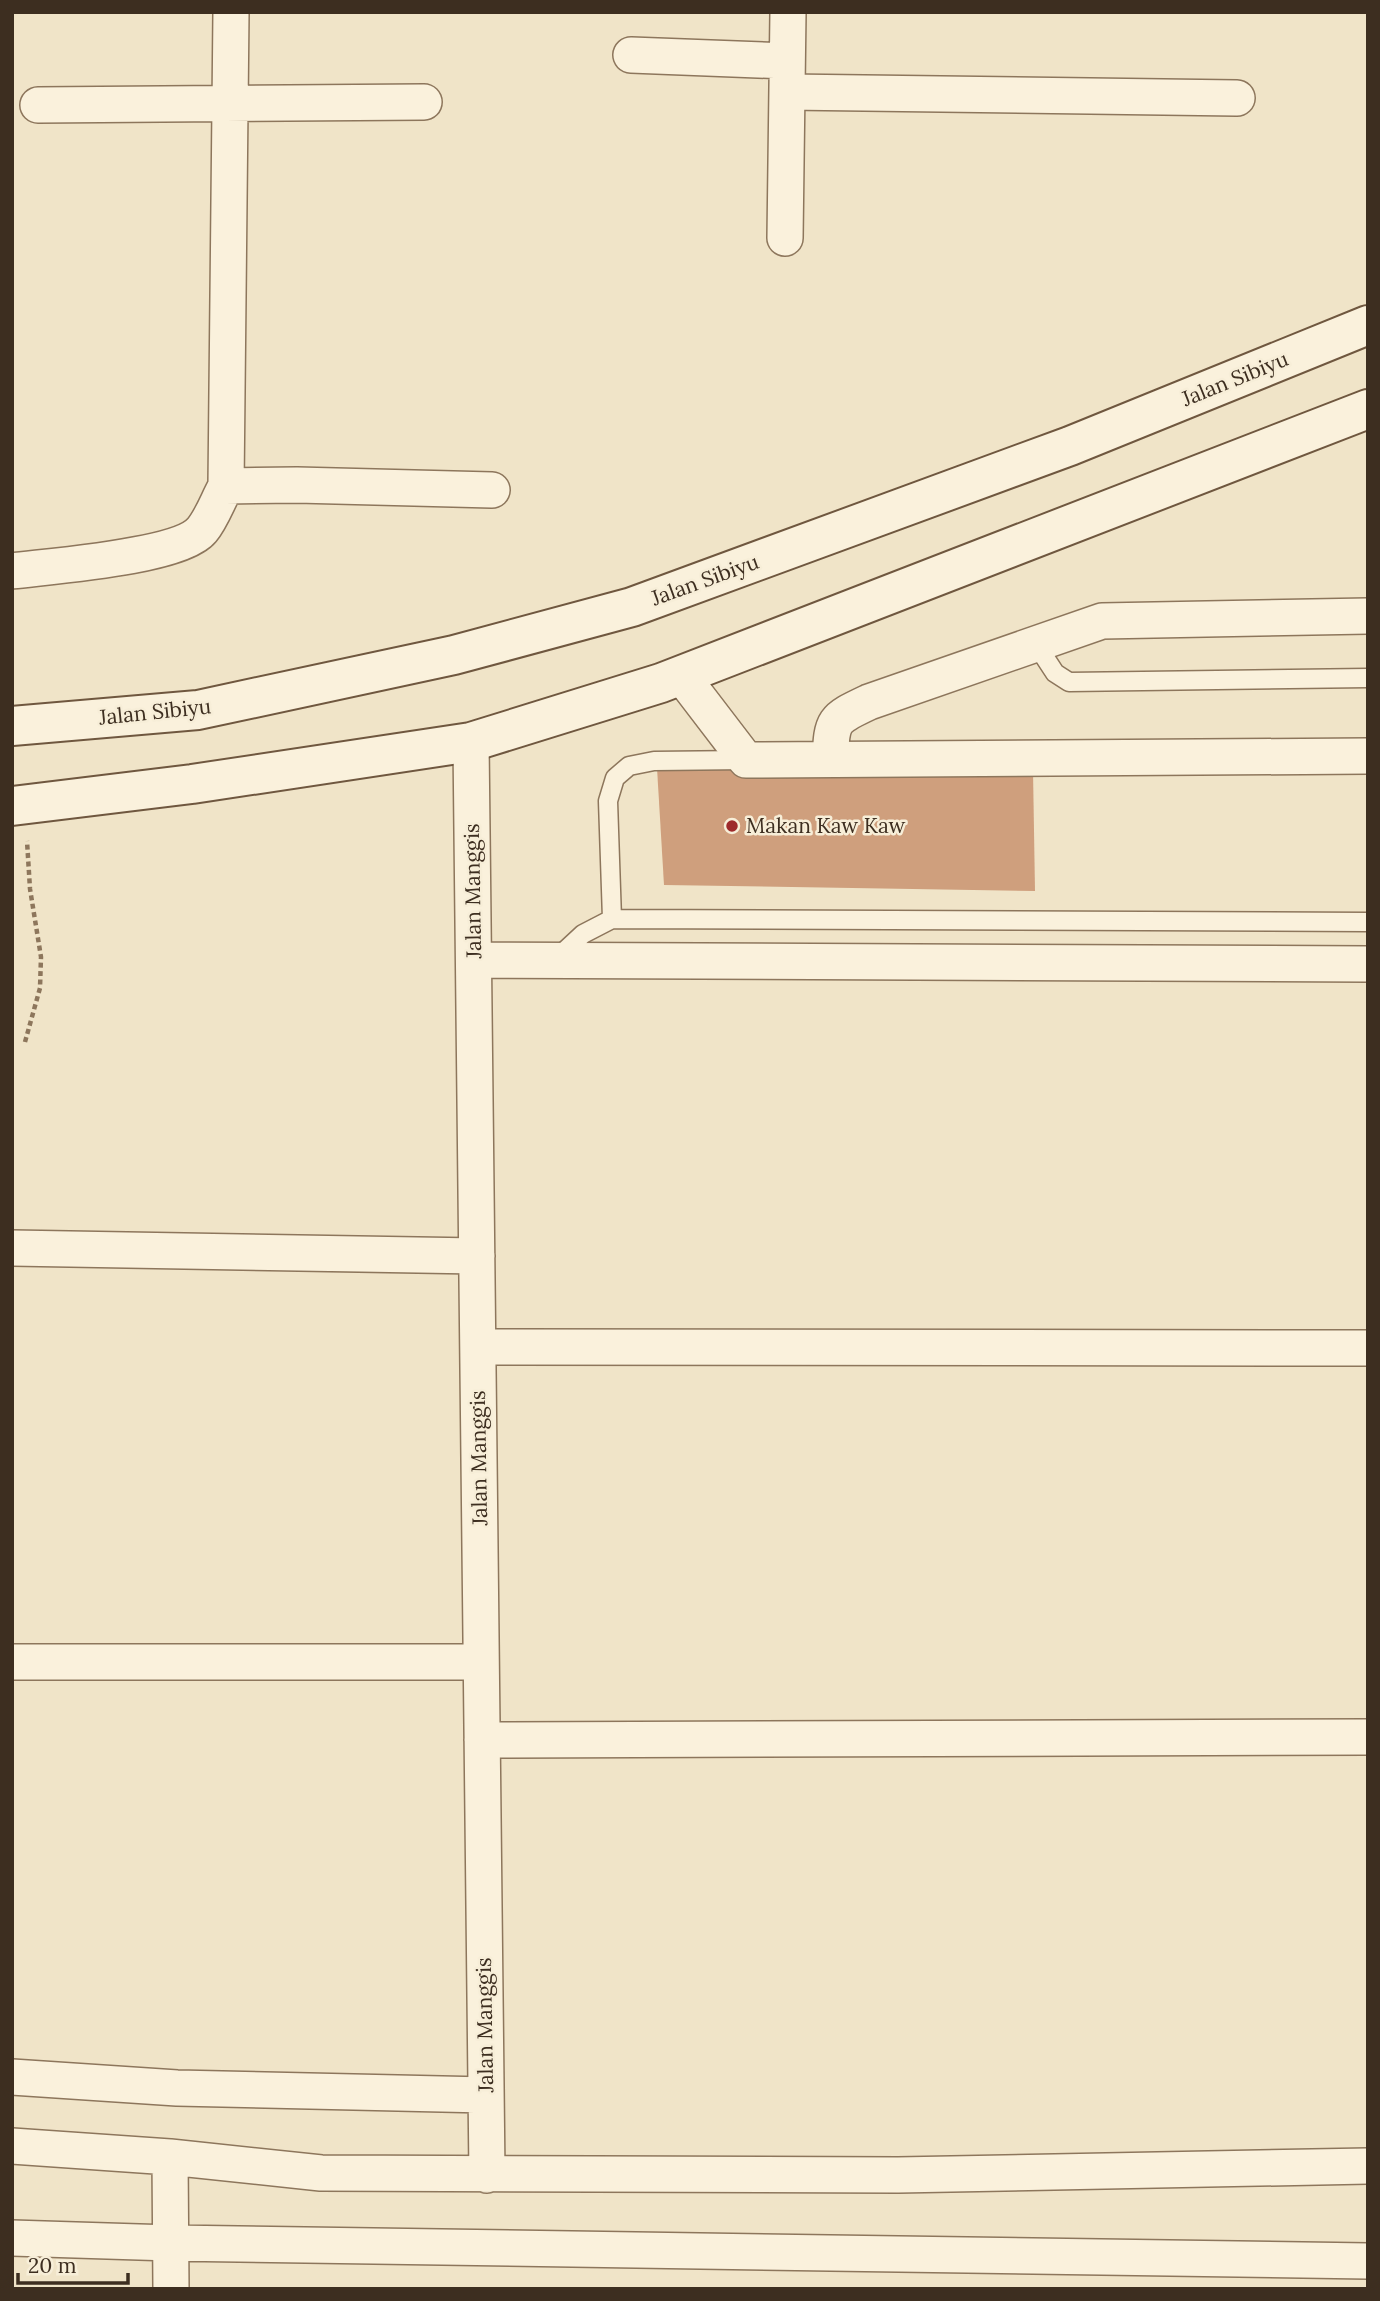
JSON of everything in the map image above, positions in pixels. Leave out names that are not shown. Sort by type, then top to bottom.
[{"type":"main road","name":"Jalan Sibiyu","points":[[12,726],[198,709],[454,655],[632,607],[1070,446],[1368,326]]},
{"type":"main road","points":[[19,806],[192,784],[471,742],[681,675],[1368,409]]},
{"type":"street","points":[[12,571],[141,554],[174,546],[201,531],[226,486],[231,12]]},
{"type":"street","points":[[785,238],[788,12]]},
{"type":"street","points":[[631,55],[787,77],[1237,98]]},
{"type":"street","points":[[38,105],[424,102]]},
{"type":"street","points":[[226,486],[492,490]]},
{"type":"street","points":[[830,759],[831,730],[840,716],[869,702],[1102,621],[1368,615]]},
{"type":"street","points":[[681,675],[746,760],[1368,756]]},
{"type":"street","name":"Jalan Manggis","points":[[471,742],[487,2175]]},
{"type":"street","points":[[474,960],[1368,964]]},
{"type":"street","points":[[12,1248],[477,1256]]},
{"type":"street","points":[[478,1347],[1368,1348]]},
{"type":"street","points":[[12,1662],[481,1662]]},
{"type":"street","points":[[482,1740],[1368,1737]]},
{"type":"street","points":[[12,2077],[177,2088],[486,2095]]},
{"type":"street","points":[[12,2146],[170,2157],[321,2173],[898,2175],[1368,2166]]},
{"type":"street","points":[[170,2157],[171,2289]]},
{"type":"street","points":[[12,2238],[171,2243],[1368,2261]]},
{"type":"lane","points":[[1036,644],[1055,673],[1069,682],[1368,678]]},
{"type":"lane","points":[[612,919],[608,802],[615,778],[629,766],[654,761],[746,760]]},
{"type":"lane","points":[[554,961],[583,934],[612,919],[1368,922]]},
{"type":"path","points":[[19,806],[41,957],[40,988],[24,1042]]},
{"type":"building","points":[[657,768],[1033,770],[1035,891],[664,885]]},
{"type":"place","name":"Makan Kaw Kaw","points":[[732,826]]}]
